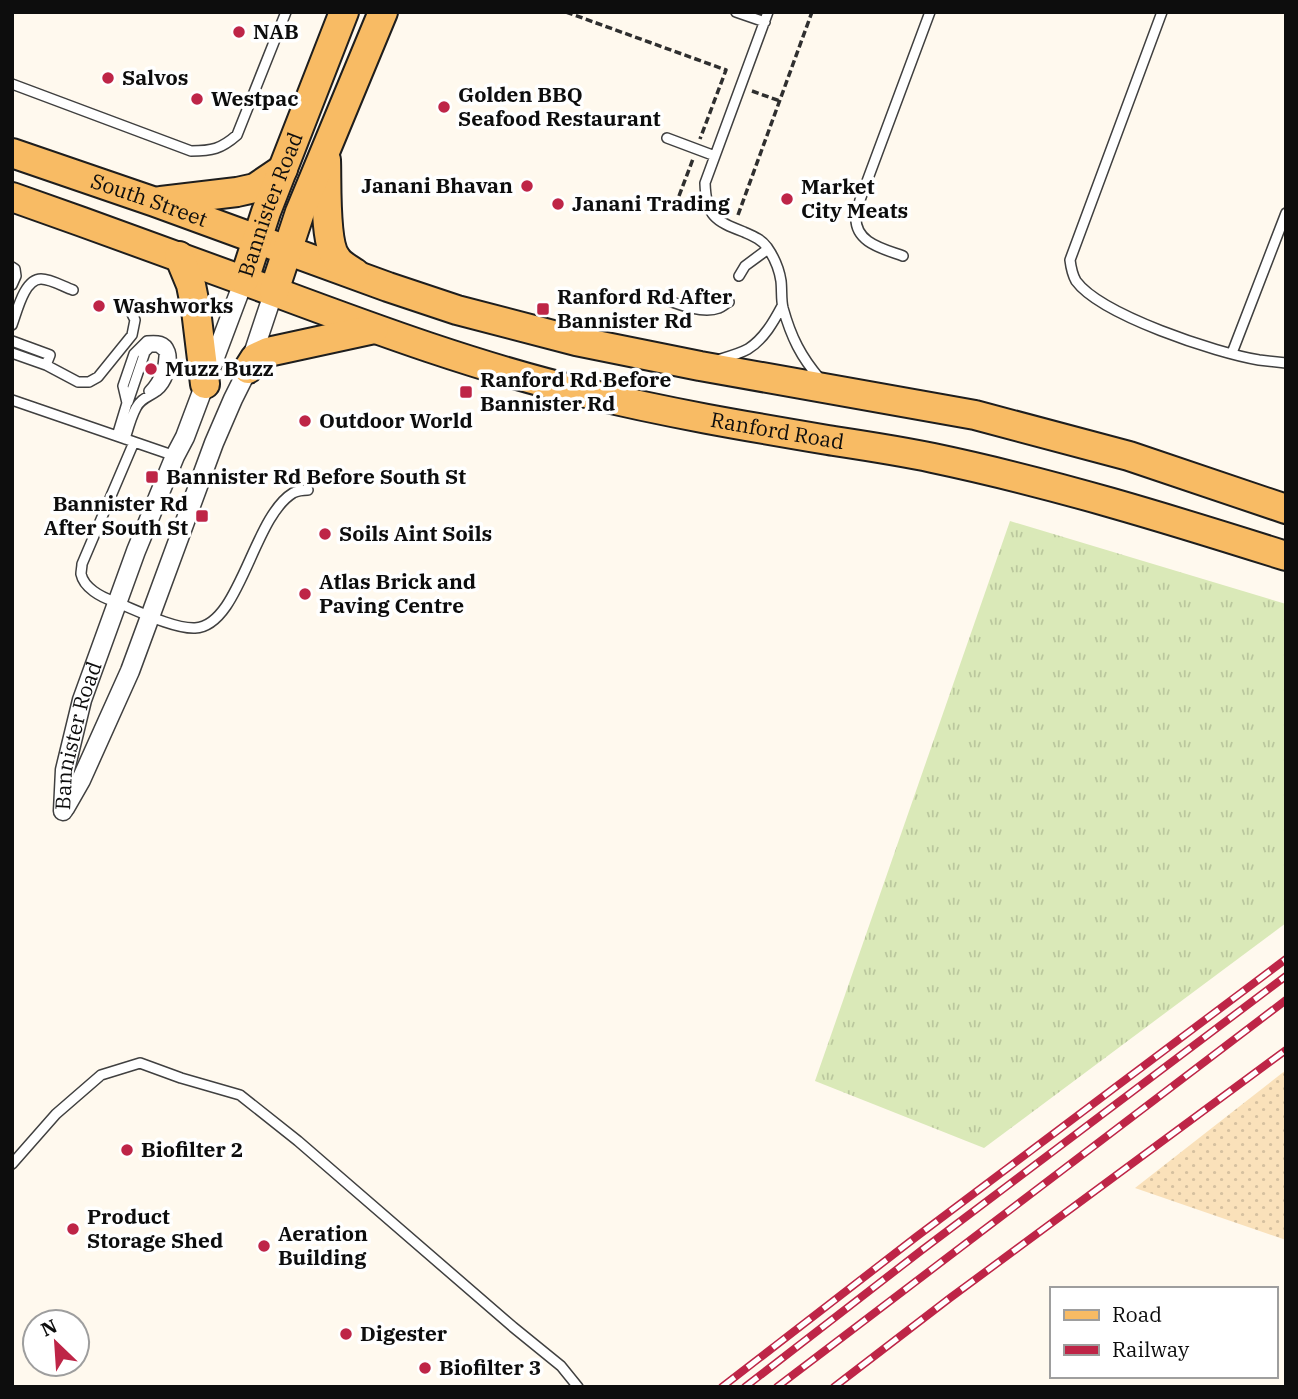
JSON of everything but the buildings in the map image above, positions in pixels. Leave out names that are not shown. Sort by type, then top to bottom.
[{"type":"main road","name":"Bannister Road","points":[[274,292],[300,212],[383,12]]},
{"type":"main road","name":"Bannister Road","points":[[244,280],[342,13]]},
{"type":"main road","points":[[325,148],[331,250],[337,260],[360,276]]},
{"type":"main road","name":"South Street","points":[[12,153],[287,250]]},
{"type":"main road","points":[[155,202],[255,188],[283,169]]},
{"type":"main road","name":"South Street","points":[[12,197],[274,292]]},
{"type":"main road","points":[[287,250],[457,310],[576,341],[975,415],[1129,456],[1286,509]]},
{"type":"main road","points":[[179,256],[191,285],[205,384]]},
{"type":"main road","name":"Ranford Road","points":[[274,292],[374,329],[528,379],[588,394],[748,426],[929,457],[1006,474],[1151,514],[1286,556]]},
{"type":"main road","points":[[248,369],[256,358],[268,352],[374,329]]},
{"type":"street","name":"Bannister Road","points":[[244,280],[185,436],[174,456],[136,551],[82,700],[65,770],[63,811],[81,780],[124,683],[214,443],[248,369],[274,292]]},
{"type":"lane","points":[[12,84],[191,150],[215,149],[237,135],[286,12]]},
{"type":"lane","points":[[736,12],[765,22]]},
{"type":"lane","points":[[768,12],[705,183],[706,200],[710,212],[720,222],[754,236],[768,249],[777,264],[782,306],[792,334],[804,360],[827,388]]},
{"type":"lane","points":[[903,256],[873,245],[863,237],[856,216],[930,12]]},
{"type":"lane","points":[[1162,12],[1070,260],[1071,270],[1074,278],[1091,295],[1129,317],[1232,353],[1257,360],[1286,363]]},
{"type":"lane","points":[[667,138],[715,156]]},
{"type":"lane","points":[[1232,353],[1286,214]]},
{"type":"lane","points":[[739,276],[745,266],[768,249]]},
{"type":"lane","points":[[12,267],[16,276],[12,285]]},
{"type":"lane","points":[[12,325],[27,287],[33,281],[43,279],[74,290]]},
{"type":"lane","points":[[656,296],[690,308],[717,309],[729,302]]},
{"type":"lane","points":[[700,366],[747,349],[759,340],[773,323],[782,306]]},
{"type":"lane","points":[[12,353],[78,382],[89,382],[98,377],[132,335],[135,320],[130,310]]},
{"type":"lane","points":[[125,439],[127,403],[123,386],[134,354],[147,341],[158,340],[166,344],[171,353],[165,383],[158,391],[142,398],[135,409],[125,439],[82,564],[81,574],[86,584],[104,598],[174,624],[195,628],[211,623],[226,607],[274,510],[294,492],[308,490]]},
{"type":"lane","points":[[12,341],[50,355],[46,366]]},
{"type":"lane","points":[[12,400],[174,456]]},
{"type":"lane","points":[[12,1164],[56,1114],[101,1075],[141,1063],[240,1095],[561,1366],[578,1387]]},
{"type":"path","points":[[566,12],[726,70],[679,196]]},
{"type":"path","points":[[733,228],[812,12]]},
{"type":"green space","points":[[1010,521],[1286,604],[1286,923],[984,1148],[815,1081]]},
{"type":"sand","points":[[1286,1070],[1286,1240],[1135,1188]]},
{"type":"railway","points":[[722,1387],[916,1237],[1286,959]]},
{"type":"railway","points":[[745,1387],[1286,976]]},
{"type":"railway","points":[[777,1387],[1286,1000]]},
{"type":"railway","points":[[834,1387],[1286,1050]]},
{"type":"place","name":"NAB","points":[[239,32]]},
{"type":"place","name":"Salvos","points":[[108,78]]},
{"type":"place","name":"Westpac","points":[[197,99]]},
{"type":"place","name":"Golden BBQ Seafood Restaurant","points":[[444,107]]},
{"type":"place","name":"Janani Bhavan","points":[[527,186]]},
{"type":"place","name":"Market City Meats","points":[[787,199]]},
{"type":"place","name":"Janani Trading","points":[[558,204]]},
{"type":"place","name":"Washworks","points":[[99,306]]},
{"type":"place","name":"Ranford Rd After Bannister Rd","points":[[543,309]]},
{"type":"place","name":"Muzz Buzz","points":[[151,369]]},
{"type":"place","name":"Ranford Rd Before Bannister Rd","points":[[466,392]]},
{"type":"place","name":"Outdoor World","points":[[305,421]]},
{"type":"place","name":"Bannister Rd Before South St","points":[[152,477]]},
{"type":"place","name":"Bannister Rd After South St","points":[[202,516]]},
{"type":"place","name":"Soils Aint Soils","points":[[325,534]]},
{"type":"place","name":"Atlas Brick and Paving Centre","points":[[305,594]]},
{"type":"place","name":"Biofilter 2","points":[[127,1150]]},
{"type":"place","name":"Product Storage Shed","points":[[73,1229]]},
{"type":"place","name":"Aeration Building","points":[[264,1246]]},
{"type":"place","name":"Digester","points":[[346,1334]]},
{"type":"place","name":"Biofilter 3","points":[[425,1368]]}]
